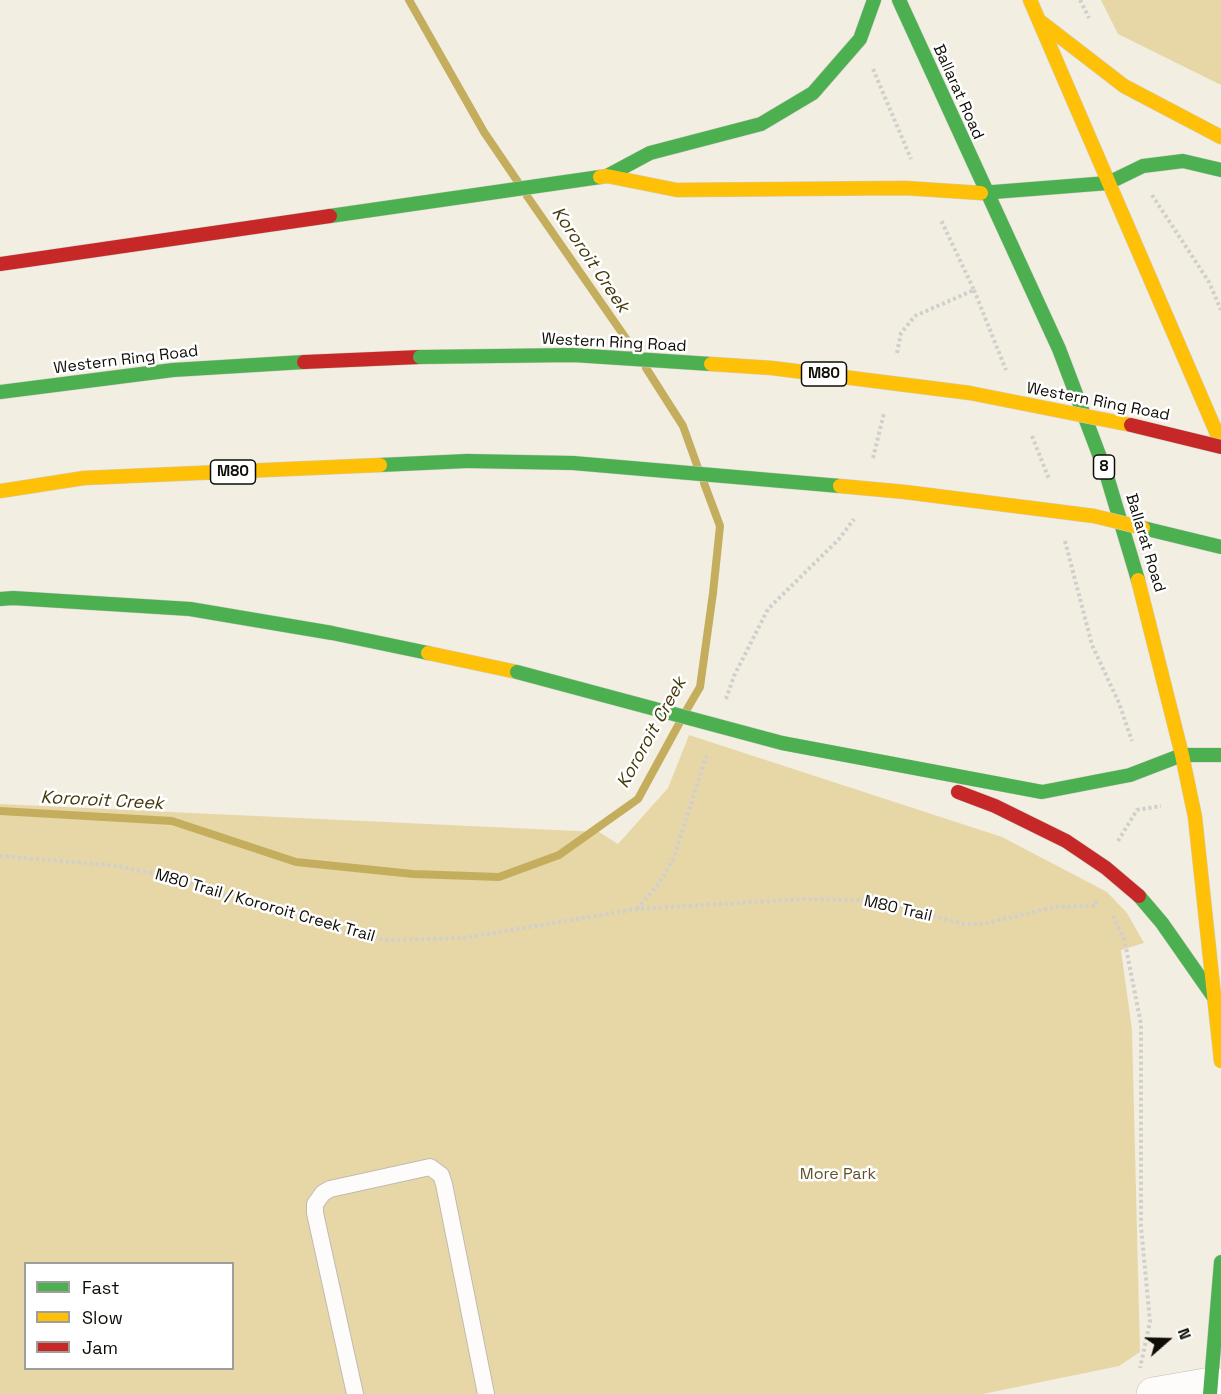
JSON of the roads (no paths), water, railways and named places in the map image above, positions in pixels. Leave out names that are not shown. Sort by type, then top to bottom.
[{"type":"highway","points":[[608,176],[650,153],[761,124],[813,93],[860,39],[874,0]]},
{"type":"highway","name":"Ballarat Road","points":[[899,0],[1059,350],[1106,473],[1146,605],[1182,754],[1194,817],[1221,1061]]},
{"type":"highway","points":[[1030,0],[1221,445]]},
{"type":"highway","points":[[1041,22],[1124,86],[1221,137]]},
{"type":"highway","points":[[0,264],[608,176],[677,190],[905,188],[986,193],[1108,183],[1143,166],[1183,161],[1221,170]]},
{"type":"highway","name":"Western Ring Road","points":[[0,392],[173,370],[274,363],[420,357],[573,355],[772,368],[970,393],[1221,445]]},
{"type":"highway","name":"M80","points":[[0,491],[84,478],[467,461],[573,462],[905,492],[1094,516],[1221,548]]},
{"type":"highway","points":[[0,599],[190,609],[332,633],[517,672],[782,743],[1042,792],[1130,775],[1182,754],[1221,755]]},
{"type":"highway","points":[[880,762],[995,806],[1066,841],[1106,868],[1142,899],[1162,923],[1215,1000]]},
{"type":"highway","points":[[1214,1388],[1221,1262]]},
{"type":"street","points":[[1146,1384],[1214,1388]]},
{"type":"lane","points":[[355,1394],[315,1213],[315,1204],[322,1193],[330,1189],[430,1167],[441,1175],[444,1184],[486,1394]]},
{"type":"waterway","name":"Kororoit Creek","points":[[409,0],[484,132],[518,182]]},
{"type":"waterway","name":"Kororoit Creek","points":[[527,196],[634,350]]},
{"type":"waterway","name":"Kororoit Creek","points":[[646,368],[683,426],[698,468]]},
{"type":"waterway","name":"Kororoit Creek","points":[[686,711],[700,687],[720,526],[704,483]]},
{"type":"waterway","name":"Kororoit Creek","points":[[0,811],[172,821],[296,862],[413,874],[499,877],[559,855],[638,799],[680,722]]},
{"type":"park label","name":"More Park","points":[[838,1175]]}]
